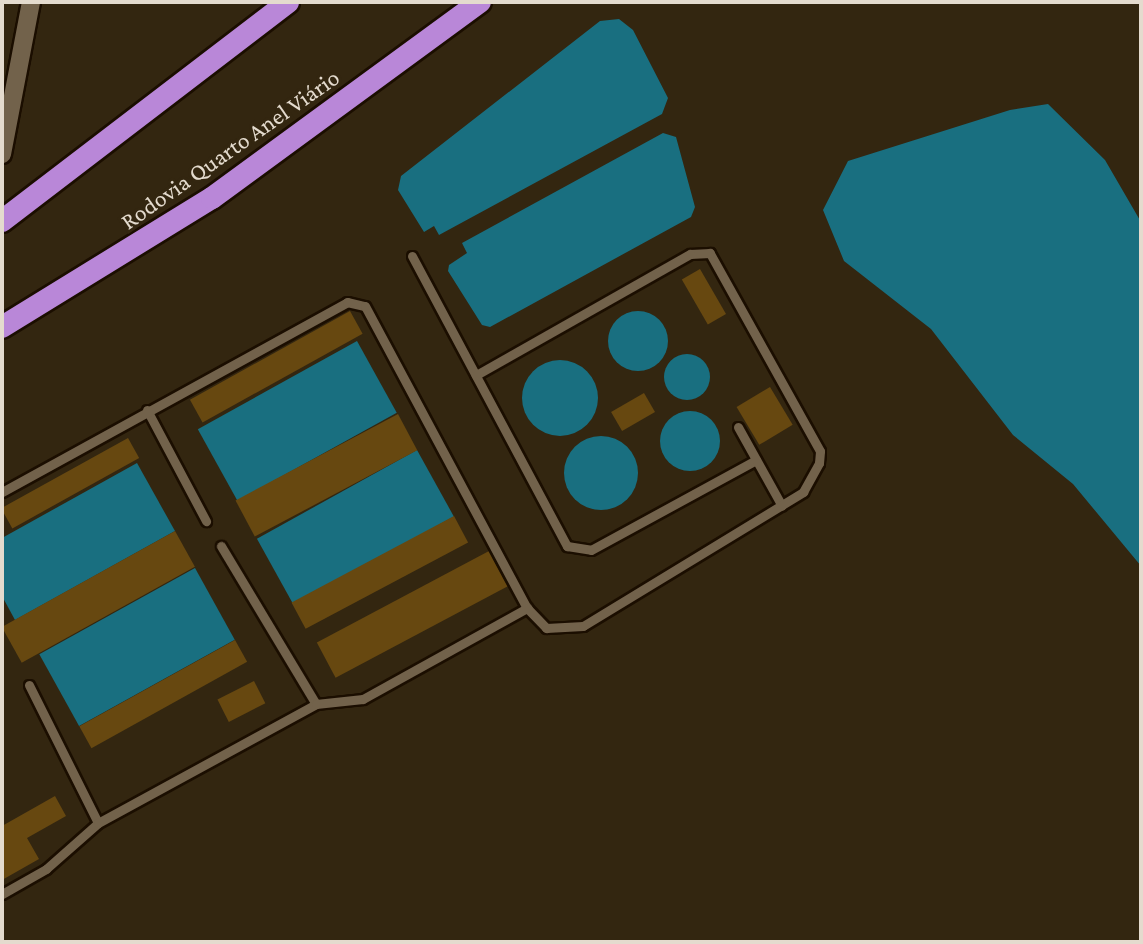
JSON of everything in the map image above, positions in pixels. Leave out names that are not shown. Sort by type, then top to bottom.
[{"type":"highway","points":[[2,221],[288,2]]},
{"type":"highway","name":"Rodovia Quarto Anel Viário","points":[[2,327],[212,198],[480,2]]},
{"type":"street","points":[[2,154],[31,2]]},
{"type":"lane","points":[[2,492],[347,302],[365,306],[527,608],[546,628],[583,626],[782,506],[813,478],[820,451],[710,253],[690,254],[476,375]]},
{"type":"lane","points":[[412,256],[567,546],[576,550],[591,550],[756,460]]},
{"type":"lane","points":[[147,410],[206,521]]},
{"type":"lane","points":[[738,427],[782,506]]},
{"type":"lane","points":[[221,546],[316,704]]},
{"type":"lane","points":[[2,894],[46,869],[74,839],[98,823],[316,704],[363,699],[527,608]]},
{"type":"lane","points":[[29,685],[98,823]]},
{"type":"water","points":[[619,19],[633,30],[668,98],[662,114],[439,235],[434,226],[424,232],[398,190],[401,176],[600,21]]},
{"type":"water","points":[[1048,104],[1105,160],[1141,222],[1141,566],[1073,484],[1013,435],[931,329],[844,261],[823,210],[848,161],[1010,110]]},
{"type":"water","points":[[663,133],[676,137],[695,207],[691,217],[490,327],[482,325],[448,271],[449,265],[467,253],[462,243]]},
{"type":"water","points":[[638,311],[649,313],[659,320],[666,330],[666,352],[659,362],[649,369],[638,371],[627,369],[617,362],[610,352],[608,341],[610,330],[617,320],[627,313]]},
{"type":"water","points":[[357,341],[397,413],[238,501],[198,429]]},
{"type":"water","points":[[687,354],[703,361],[710,377],[703,393],[687,400],[671,393],[664,377],[671,361]]},
{"type":"water","points":[[560,360],[575,363],[587,371],[595,383],[598,398],[595,413],[587,425],[575,433],[560,436],[545,433],[533,425],[525,413],[522,398],[525,383],[533,371],[545,363]]},
{"type":"water","points":[[690,411],[711,420],[720,441],[711,462],[690,471],[669,462],[660,441],[669,420]]},
{"type":"water","points":[[601,436],[622,442],[632,452],[638,473],[632,494],[622,504],[601,510],[580,504],[570,494],[564,473],[570,452],[580,442]]},
{"type":"water","points":[[417,450],[454,516],[294,605],[257,539]]},
{"type":"water","points":[[137,463],[175,531],[15,620],[2,596],[2,538]]},
{"type":"water","points":[[195,568],[235,640],[79,726],[39,654]]},
{"type":"building","points":[[700,269],[726,314],[708,325],[682,280]]},
{"type":"building","points":[[350,311],[363,334],[203,422],[190,400]]},
{"type":"building","points":[[770,387],[793,425],[759,445],[737,407]]},
{"type":"building","points":[[644,393],[655,412],[622,431],[611,412]]},
{"type":"building","points":[[398,414],[417,450],[255,537],[236,500]]},
{"type":"building","points":[[128,438],[139,458],[12,528],[2,508]]},
{"type":"building","points":[[454,516],[468,542],[306,629],[292,602]]},
{"type":"building","points":[[175,531],[195,567],[22,663],[2,627]]},
{"type":"building","points":[[489,551],[508,586],[336,678],[317,643]]},
{"type":"building","points":[[235,640],[247,662],[91,748],[79,726]]},
{"type":"building","points":[[254,681],[265,703],[229,722],[217,700]]},
{"type":"building","points":[[55,796],[66,816],[27,838],[39,859],[2,880],[2,826]]}]
